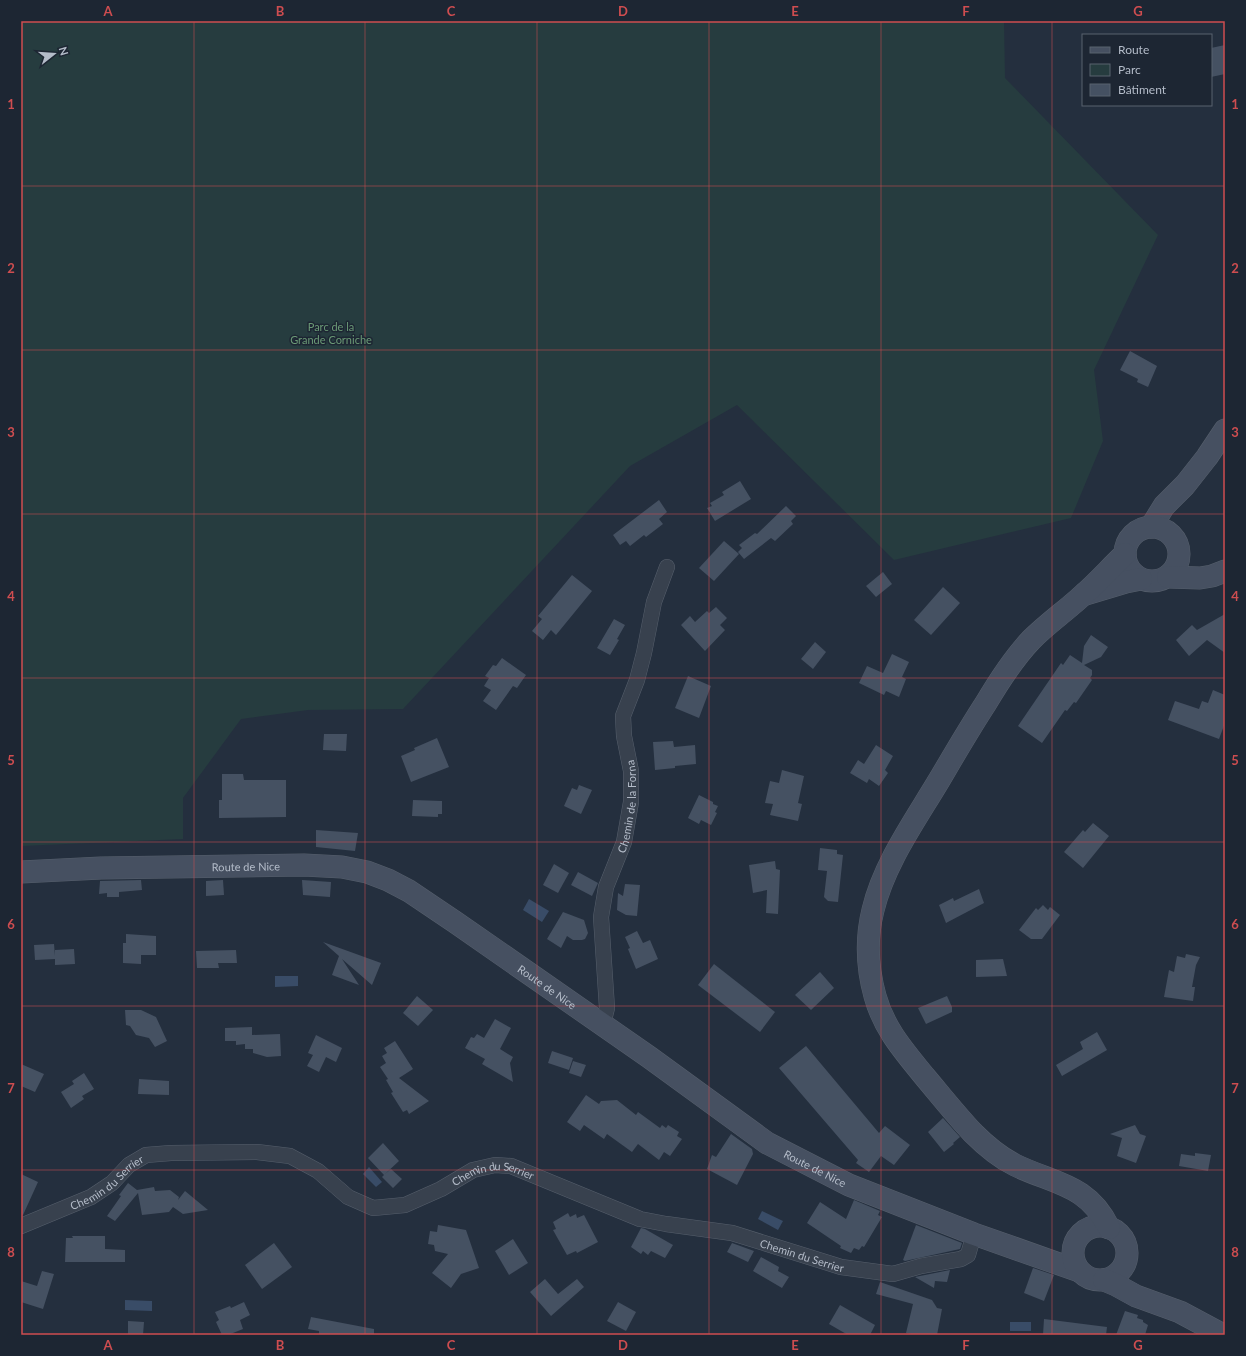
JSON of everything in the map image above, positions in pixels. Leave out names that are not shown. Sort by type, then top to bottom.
[{"type":"main road","points":[[1151,527],[1164,506],[1185,485],[1207,457],[1225,430]]},
{"type":"main road","points":[[1185,485],[1177,512],[1176,546],[1178,563],[1174,570],[1168,576],[1159,580],[1150,581],[1141,579],[1134,575],[1129,569],[1125,554],[1126,546],[1130,538],[1143,528],[1151,527],[1160,528],[1168,532],[1176,546],[1204,568],[1224,571]]},
{"type":"main road","points":[[1109,1228],[1096,1206],[1085,1196],[1072,1188],[1015,1165],[994,1153],[953,1111],[894,1038],[875,997],[870,975],[868,953],[869,930],[874,907],[884,878],[905,838],[1006,671],[1032,640],[1085,594],[1125,554]]},
{"type":"main road","points":[[1168,576],[1200,578],[1212,576],[1224,571]]},
{"type":"main road","points":[[1085,594],[1141,579]]},
{"type":"main road","name":"Route de Nice","points":[[21,872],[101,868],[304,865],[342,867],[366,872],[388,880],[409,891],[714,1103],[768,1143],[849,1184],[974,1234],[1079,1271]]},
{"type":"main road","points":[[1072,1188],[1080,1200],[1084,1210],[1080,1237],[1073,1258],[1079,1271],[1084,1276],[1097,1281],[1112,1278],[1118,1274],[1123,1268],[1127,1253],[1124,1241],[1116,1232],[1102,1226],[1094,1227],[1080,1237]]},
{"type":"main road","name":"Route de Nice","points":[[1036,1255],[1055,1253],[1080,1237]]},
{"type":"main road","points":[[1126,1261],[1142,1286],[1158,1303]]},
{"type":"main road","points":[[1104,1280],[1116,1284],[1136,1296],[1180,1312],[1223,1335]]},
{"type":"street","name":"Chemin de la Forna","points":[[599,1024],[605,1016],[607,1008],[601,917],[602,909],[606,887],[624,842],[631,802],[631,771],[624,736],[622,716],[637,680],[654,602],[667,567]]},
{"type":"street","name":"Chemin du Serrier","points":[[21,1226],[91,1198],[112,1183],[128,1165],[146,1155],[171,1153],[257,1152],[290,1156],[318,1171],[348,1196],[373,1208],[405,1205],[441,1189],[473,1170],[495,1165],[511,1166],[640,1219],[732,1233],[841,1267],[893,1274],[921,1266],[961,1259],[968,1255],[974,1234]]},
{"type":"green space","name":"Parc de la Grande Corniche","points":[[21,21],[1004,21],[1005,78],[1158,235],[1094,370],[1103,441],[1071,518],[894,560],[737,405],[630,466],[403,709],[308,710],[241,719],[183,798],[183,839],[21,846]]},
{"type":"water","points":[[529,899],[549,911],[542,922],[523,910]]},
{"type":"water","points":[[275,976],[298,976],[298,986],[275,987]]},
{"type":"water","points":[[369,1167],[382,1182],[376,1187],[363,1174]]},
{"type":"water","points":[[762,1211],[783,1221],[778,1230],[758,1219]]},
{"type":"water","points":[[125,1300],[152,1301],[152,1311],[125,1310]]},
{"type":"water","points":[[1010,1322],[1031,1322],[1031,1331],[1010,1331]]},
{"type":"building","points":[[1225,45],[1225,74],[1212,77],[1212,48]]},
{"type":"building","points":[[1130,351],[1157,366],[1148,387],[1137,382],[1138,379],[1120,370]]},
{"type":"building","points":[[740,481],[751,499],[715,521],[707,508],[712,506],[710,503],[724,495],[722,492]]},
{"type":"building","points":[[659,500],[667,512],[659,519],[663,524],[646,537],[644,535],[630,546],[626,541],[620,545],[613,535]]},
{"type":"building","points":[[786,506],[796,516],[791,521],[793,524],[775,541],[771,538],[744,559],[738,552],[742,548],[739,545],[755,533],[757,534]]},
{"type":"building","points":[[724,541],[739,554],[714,581],[699,568]]},
{"type":"building","points":[[883,572],[892,584],[876,597],[866,586]]},
{"type":"building","points":[[572,575],[592,591],[556,635],[551,630],[543,640],[532,631],[542,619],[538,616]]},
{"type":"building","points":[[943,587],[960,603],[931,635],[914,620]]},
{"type":"building","points":[[716,607],[727,618],[720,625],[725,630],[705,651],[681,625],[690,616],[695,622],[707,611],[709,613]]},
{"type":"building","points":[[1225,614],[1225,653],[1207,640],[1189,656],[1176,640],[1192,625],[1197,630]]},
{"type":"building","points":[[614,619],[625,625],[617,639],[619,640],[610,655],[597,648]]},
{"type":"building","points":[[1091,635],[1108,647],[1101,657],[1084,665],[1092,670],[1092,675],[1090,678],[1092,680],[1076,703],[1074,702],[1067,711],[1065,710],[1042,743],[1018,726],[1061,663],[1063,665],[1070,655],[1082,663],[1084,646]]},
{"type":"building","points":[[815,642],[826,652],[813,669],[801,659]]},
{"type":"building","points":[[892,654],[909,662],[902,677],[906,679],[899,697],[886,691],[884,695],[859,683],[867,666],[883,673]]},
{"type":"building","points":[[502,658],[526,675],[517,688],[513,686],[496,710],[483,701],[491,690],[484,686],[489,678],[485,676],[493,665],[496,666]]},
{"type":"building","points":[[688,676],[711,686],[699,718],[675,708]]},
{"type":"building","points":[[1213,690],[1225,695],[1225,723],[1219,739],[1168,720],[1175,701],[1199,709],[1202,701],[1208,703]]},
{"type":"building","points":[[324,734],[347,734],[346,751],[323,750]]},
{"type":"building","points":[[437,738],[449,767],[411,782],[401,756],[415,750],[414,748]]},
{"type":"building","points":[[673,741],[674,747],[695,745],[696,764],[655,770],[653,742]]},
{"type":"building","points":[[876,745],[893,756],[885,770],[888,773],[879,786],[869,779],[867,783],[850,773],[858,760],[864,764]]},
{"type":"building","points":[[782,770],[804,776],[798,803],[802,804],[798,821],[770,815],[773,804],[765,803],[770,781],[779,783]]},
{"type":"building","points":[[222,774],[243,774],[244,780],[286,780],[286,817],[219,818],[219,800],[222,800]]},
{"type":"building","points":[[579,785],[592,790],[581,814],[564,806],[572,788],[577,790]]},
{"type":"building","points":[[699,795],[718,806],[715,812],[717,813],[711,825],[701,820],[699,824],[688,818]]},
{"type":"building","points":[[413,800],[442,801],[442,814],[438,814],[438,817],[412,816]]},
{"type":"building","points":[[1093,823],[1109,836],[1083,868],[1064,852],[1083,830],[1085,832]]},
{"type":"building","points":[[316,830],[358,833],[355,851],[316,847]]},
{"type":"building","points":[[820,848],[837,850],[837,854],[843,855],[838,902],[828,901],[824,897],[827,871],[818,870]]},
{"type":"building","points":[[775,861],[776,869],[780,870],[778,914],[766,913],[767,890],[753,893],[749,865]]},
{"type":"building","points":[[554,864],[569,873],[558,893],[543,885]]},
{"type":"building","points":[[578,872],[598,883],[592,896],[571,885]]},
{"type":"building","points":[[141,880],[142,890],[119,892],[119,897],[107,897],[107,893],[99,894],[100,881]]},
{"type":"building","points":[[223,880],[224,895],[206,896],[206,881]]},
{"type":"building","points":[[302,880],[331,882],[330,897],[303,895]]},
{"type":"building","points":[[625,884],[640,885],[637,916],[626,915],[617,910],[618,893],[623,896]]},
{"type":"building","points":[[979,889],[984,903],[946,923],[939,905],[953,898],[954,901]]},
{"type":"building","points":[[1043,905],[1048,910],[1050,907],[1060,915],[1042,939],[1031,939],[1019,930],[1036,908],[1038,910]]},
{"type":"building","points":[[563,912],[584,920],[588,933],[585,939],[582,940],[573,940],[567,936],[561,948],[547,939]]},
{"type":"building","points":[[637,931],[643,943],[650,940],[658,959],[636,969],[625,937]]},
{"type":"building","points":[[126,934],[156,936],[156,955],[141,955],[141,964],[123,963],[123,943],[126,943]]},
{"type":"building","points":[[323,942],[381,963],[372,985],[342,959],[359,985],[332,975],[339,956]]},
{"type":"building","points":[[54,944],[55,956],[55,950],[74,949],[75,964],[55,965],[55,959],[35,960],[34,945]]},
{"type":"building","points":[[236,950],[237,963],[218,963],[219,968],[197,968],[196,951]]},
{"type":"building","points":[[1186,954],[1200,957],[1196,965],[1192,987],[1195,987],[1193,1001],[1164,997],[1169,970],[1174,972],[1177,956],[1185,958]]},
{"type":"building","points":[[1003,959],[1007,976],[976,977],[976,960]]},
{"type":"building","points":[[714,964],[775,1012],[760,1032],[698,985]]},
{"type":"building","points":[[820,972],[834,988],[811,1010],[795,995]]},
{"type":"building","points":[[417,996],[433,1010],[418,1026],[403,1013]]},
{"type":"building","points":[[947,996],[952,1007],[952,1012],[926,1024],[918,1008]]},
{"type":"building","points":[[125,1010],[141,1010],[156,1017],[167,1041],[155,1047],[149,1038],[136,1035],[130,1026],[126,1025]]},
{"type":"building","points":[[495,1019],[511,1028],[500,1049],[513,1057],[510,1063],[513,1082],[482,1064],[485,1059],[465,1048],[471,1037],[474,1038],[477,1034],[484,1038]]},
{"type":"building","points":[[252,1027],[252,1035],[280,1034],[281,1056],[267,1057],[253,1053],[253,1049],[245,1049],[245,1044],[236,1045],[236,1041],[225,1041],[225,1028]]},
{"type":"building","points":[[1097,1032],[1107,1050],[1062,1076],[1056,1065],[1083,1049],[1080,1042]]},
{"type":"building","points":[[316,1035],[342,1048],[336,1062],[326,1057],[319,1072],[307,1066],[313,1055],[308,1053]]},
{"type":"building","points":[[395,1041],[413,1069],[399,1078],[429,1101],[409,1114],[407,1110],[403,1112],[391,1093],[393,1092],[386,1080],[388,1079],[380,1067],[386,1063],[382,1056],[387,1053],[384,1048]]},
{"type":"building","points":[[806,1046],[879,1133],[885,1126],[910,1145],[894,1165],[881,1156],[869,1172],[856,1163],[858,1160],[779,1068]]},
{"type":"building","points":[[552,1051],[573,1058],[569,1070],[548,1063]]},
{"type":"building","points":[[573,1061],[586,1065],[581,1077],[569,1073]]},
{"type":"building","points":[[21,1064],[44,1074],[35,1092],[21,1086]]},
{"type":"building","points":[[84,1073],[94,1089],[82,1096],[84,1099],[71,1108],[61,1092],[74,1084],[72,1081]]},
{"type":"building","points":[[139,1079],[169,1081],[169,1095],[138,1094]]},
{"type":"building","points":[[586,1095],[599,1104],[601,1101],[617,1100],[636,1115],[638,1112],[660,1128],[662,1125],[666,1128],[668,1125],[679,1132],[677,1136],[682,1139],[670,1156],[664,1152],[659,1160],[638,1144],[632,1152],[607,1134],[604,1139],[584,1125],[580,1131],[567,1122]]},
{"type":"building","points":[[943,1118],[960,1137],[944,1152],[928,1132]]},
{"type":"building","points":[[1135,1125],[1140,1134],[1146,1136],[1136,1163],[1117,1156],[1122,1138],[1110,1134]]},
{"type":"building","points":[[731,1134],[752,1149],[753,1154],[737,1185],[707,1169],[712,1155],[716,1157]]},
{"type":"building","points":[[383,1143],[399,1161],[385,1174],[391,1169],[402,1179],[393,1188],[382,1177],[384,1175],[368,1158]]},
{"type":"building","points":[[1195,1153],[1211,1155],[1208,1171],[1179,1166],[1181,1154],[1195,1156]]},
{"type":"building","points":[[21,1174],[38,1182],[23,1215],[21,1216]]},
{"type":"building","points":[[128,1183],[137,1190],[154,1187],[155,1191],[170,1190],[179,1197],[178,1200],[185,1191],[208,1210],[183,1214],[173,1207],[169,1212],[142,1215],[138,1193],[115,1221],[107,1216]]},
{"type":"building","points":[[854,1200],[880,1211],[878,1215],[882,1217],[864,1247],[862,1246],[859,1250],[854,1248],[851,1253],[840,1248],[841,1246],[807,1223],[820,1202],[846,1219]]},
{"type":"building","points":[[568,1213],[570,1217],[576,1214],[577,1218],[584,1215],[598,1242],[577,1253],[576,1251],[567,1255],[553,1230],[556,1229],[553,1222]]},
{"type":"building","points":[[438,1225],[466,1230],[479,1268],[461,1274],[451,1288],[432,1273],[448,1254],[435,1251],[434,1245],[428,1244],[430,1231],[437,1232]]},
{"type":"building","points":[[916,1225],[962,1243],[960,1249],[905,1261],[903,1260]]},
{"type":"building","points":[[641,1228],[673,1245],[665,1258],[651,1251],[648,1255],[643,1251],[641,1254],[631,1247]]},
{"type":"building","points":[[72,1236],[105,1236],[105,1249],[125,1250],[125,1262],[65,1262],[66,1238],[73,1238]]},
{"type":"building","points":[[513,1239],[528,1263],[509,1275],[495,1251]]},
{"type":"building","points":[[274,1243],[292,1267],[262,1289],[245,1265]]},
{"type":"building","points":[[732,1243],[754,1251],[748,1262],[727,1252]]},
{"type":"building","points":[[761,1257],[779,1267],[778,1271],[789,1277],[782,1288],[753,1271]]},
{"type":"building","points":[[1033,1268],[1054,1275],[1044,1301],[1024,1293]]},
{"type":"building","points":[[950,1270],[947,1282],[935,1281],[934,1288],[915,1277]]},
{"type":"building","points":[[42,1271],[54,1274],[43,1309],[21,1302],[21,1281],[37,1286]]},
{"type":"building","points":[[545,1279],[558,1294],[577,1279],[584,1287],[551,1316],[530,1292]]},
{"type":"building","points":[[880,1282],[932,1300],[937,1308],[942,1309],[937,1335],[917,1335],[906,1333],[913,1304],[876,1294]]},
{"type":"building","points":[[244,1302],[250,1315],[240,1320],[243,1329],[228,1335],[222,1335],[216,1322],[219,1320],[215,1312],[230,1306],[231,1308]]},
{"type":"building","points":[[618,1302],[636,1312],[626,1331],[607,1321]]},
{"type":"building","points":[[840,1305],[875,1325],[870,1335],[848,1335],[829,1324]]},
{"type":"building","points":[[1125,1311],[1138,1315],[1137,1318],[1143,1320],[1143,1322],[1148,1325],[1145,1335],[1116,1335]]},
{"type":"building","points":[[311,1317],[374,1329],[374,1335],[319,1335],[319,1331],[308,1329]]},
{"type":"building","points":[[1044,1319],[1107,1327],[1106,1335],[1043,1335]]},
{"type":"building","points":[[128,1321],[144,1322],[143,1335],[128,1335]]}]
